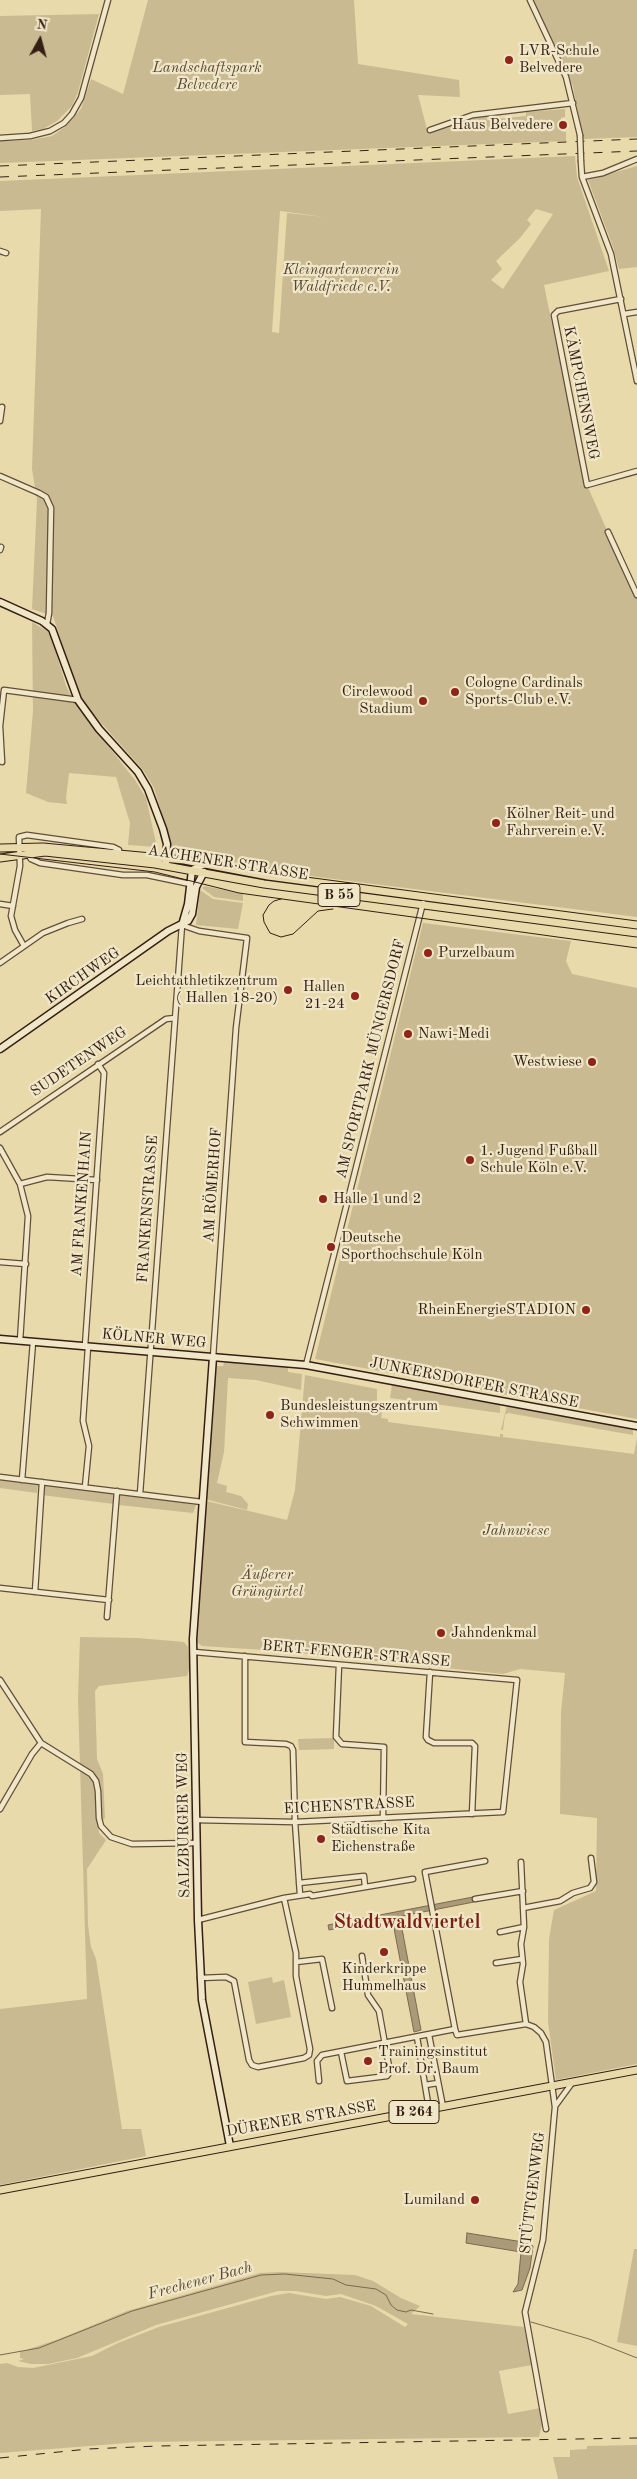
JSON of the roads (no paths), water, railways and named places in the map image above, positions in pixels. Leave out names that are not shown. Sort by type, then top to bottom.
[{"type":"main road","name":"AACHENER STRASSE","points":[[0,858],[43,847],[118,852],[166,861],[192,870],[255,883],[637,933]]},
{"type":"main road","name":"AACHENER STRASSE","points":[[0,848],[28,854],[45,852],[166,861],[184,860],[249,873],[423,898],[637,925]]},
{"type":"main road","name":"DÜRENER STRASSE","points":[[0,2190],[637,2070]]},
{"type":"street","points":[[0,138],[30,136],[50,132],[64,123],[72,114],[81,98],[108,0]]},
{"type":"street","points":[[530,0],[556,51],[574,103],[580,135],[582,177],[610,250],[637,381]]},
{"type":"street","points":[[430,130],[473,115],[574,103]]},
{"type":"street","points":[[582,177],[603,172],[637,158]]},
{"type":"street","points":[[0,251],[6,253]]},
{"type":"street","name":"KÄMPCHENSWEG","points":[[620,298],[558,311],[554,315],[587,484],[637,471]]},
{"type":"street","points":[[624,314],[637,312]]},
{"type":"street","points":[[0,421],[2,407]]},
{"type":"street","points":[[0,476],[40,492],[46,497],[52,508],[49,613],[47,624]]},
{"type":"street","points":[[608,532],[637,595]]},
{"type":"street","points":[[0,602],[47,624],[56,638],[68,678],[78,700],[99,729],[138,772],[148,789],[163,829],[166,861]]},
{"type":"street","points":[[2,762],[0,726],[4,690],[78,700]]},
{"type":"street","name":"AACHENER STRASSE","points":[[18,852],[19,837],[23,835],[112,847],[118,852]]},
{"type":"street","points":[[18,852],[20,866],[12,906],[12,923],[24,946]]},
{"type":"street","name":"AACHENER STRASSE","points":[[28,854],[31,859],[40,863],[123,875],[147,875],[193,886]]},
{"type":"street","points":[[182,925],[188,921],[192,914],[193,886],[192,870],[184,860]]},
{"type":"street","points":[[192,870],[205,864]]},
{"type":"street","points":[[193,886],[204,872]]},
{"type":"street","points":[[423,898],[423,906]]},
{"type":"street","points":[[0,904],[12,906]]},
{"type":"street","name":"AM SPORTPARK MÜNGERSDORF","points":[[306,1365],[423,906]]},
{"type":"street","points":[[0,963],[44,934],[82,919]]},
{"type":"street","name":"AM RÖMERHOF","points":[[182,925],[198,932],[248,938],[236,1028],[214,1357],[202,1502]]},
{"type":"street","name":"FRANKENSTRASSE","points":[[140,1494],[182,925]]},
{"type":"street","name":"KIRCHWEG","points":[[0,1049],[166,933],[182,925]]},
{"type":"street","name":"SUDETENWEG","points":[[0,1132],[166,1019],[175,1018]]},
{"type":"street","name":"AM FRANKENHAIN","points":[[85,1487],[89,1446],[83,1420],[96,1180],[104,1074],[98,1064]]},
{"type":"street","points":[[0,1148],[20,1184],[28,1216],[20,1341]]},
{"type":"street","points":[[20,1184],[48,1177],[96,1180]]},
{"type":"street","points":[[0,1262],[26,1264]]},
{"type":"street","name":"KÖLNER WEG","points":[[0,1339],[306,1365]]},
{"type":"street","points":[[22,1480],[33,1342]]},
{"type":"street","name":"JUNKERSDORFER STRASSE","points":[[306,1365],[637,1426]]},
{"type":"street","points":[[0,1477],[202,1502]]},
{"type":"street","points":[[35,1592],[42,1482]]},
{"type":"street","points":[[107,1617],[117,1491]]},
{"type":"street","name":"SALZBURGER WEG","points":[[202,1502],[194,1652],[200,1978],[202,2000],[230,2146]]},
{"type":"street","points":[[0,1588],[109,1600]]},
{"type":"street","name":"BERT-FENGER-STRASSE","points":[[194,1652],[517,1680],[503,1812]]},
{"type":"street","points":[[245,1656],[245,1742],[286,1744],[291,1746],[293,1750],[300,1895]]},
{"type":"street","points":[[339,1665],[337,1740],[342,1744],[384,1747],[383,1816]]},
{"type":"street","points":[[430,1672],[426,1737],[434,1743],[472,1743],[475,1746],[472,1814]]},
{"type":"street","points":[[0,1680],[41,1743],[91,1774],[96,1781],[101,1826],[111,1837],[132,1844],[197,1843]]},
{"type":"street","points":[[0,1809],[32,1754],[41,1743]]},
{"type":"street","name":"EICHENSTRASSE","points":[[196,1820],[295,1822],[383,1816],[503,1812]]},
{"type":"street","points":[[523,1908],[560,1901],[573,1893],[590,1888],[594,1882],[591,1858]]},
{"type":"street","points":[[486,1861],[425,1872],[457,2035],[526,2024],[520,1982],[521,1944],[524,1927],[521,1862]]},
{"type":"street","points":[[299,1883],[364,1876],[365,1887]]},
{"type":"street","points":[[198,1920],[284,1898],[300,1895],[312,1896],[413,1879]]},
{"type":"street","points":[[475,1899],[523,1891]]},
{"type":"street","points":[[200,1978],[226,1977],[234,1981],[250,2064],[258,2067],[304,2058],[310,2052],[284,1898]]},
{"type":"street","points":[[500,1932],[524,1927]]},
{"type":"street","points":[[341,2052],[347,2081],[387,2076],[391,2069],[378,2007],[368,1995],[362,1956]]},
{"type":"street","points":[[496,1963],[522,1958]]},
{"type":"street","points":[[296,1962],[322,1959],[332,2008]]},
{"type":"street","name":"STÜTTGENWEG","points":[[526,2024],[541,2033],[546,2042],[554,2086],[555,2107],[543,2240],[526,2301],[526,2322],[546,2429]]},
{"type":"street","points":[[319,2081],[318,2059],[322,2055],[455,2029]]},
{"type":"street","points":[[429,2035],[443,2107]]},
{"type":"street","points":[[416,2037],[429,2109]]},
{"type":"street","points":[[425,2085],[438,2083]]},
{"type":"street","points":[[555,2107],[572,2083]]},
{"type":"waterway","name":"Frechener Bach","points":[[0,2355],[39,2348],[132,2311],[261,2275],[285,2274],[333,2279],[346,2285],[376,2289],[386,2295],[391,2305],[397,2310],[406,2312],[411,2310],[433,2314]]},
{"type":"waterway","name":"Frechener Bach","points":[[531,2322],[589,2339],[637,2358]]},
{"type":"tram line","points":[[0,854],[155,872],[239,893],[637,948]]},
{"type":"tram line","points":[[281,899],[269,905],[263,915],[264,922],[270,933],[281,937],[293,934],[318,911],[333,909]]},
{"type":"railway","points":[[0,166],[637,139]]},
{"type":"railway","points":[[0,177],[637,151]]},
{"type":"railway","points":[[0,2458],[88,2449],[158,2446],[637,2438]]},
{"type":"place","name":"LVR-Schule Belvedere","points":[[509,60]]},
{"type":"place","name":"Haus Belvedere","points":[[563,125]]},
{"type":"place","name":"Cologne Cardinals Sports-Club e.V.","points":[[455,692]]},
{"type":"place","name":"Circlewood Stadium","points":[[423,701]]},
{"type":"place","name":"Kölner Reit- und Fahrverein e.V.","points":[[496,823]]},
{"type":"place","name":"Purzelbaum","points":[[428,953]]},
{"type":"place","name":"Leichtathletikzentrum ( Hallen 18-20)","points":[[288,990]]},
{"type":"place","name":"Hallen 21-24","points":[[355,996]]},
{"type":"place","name":"Nawi-Medi","points":[[408,1034]]},
{"type":"place","name":"Westwiese","points":[[592,1062]]},
{"type":"place","name":"1. Jugend Fußball Schule Köln e.V.","points":[[470,1160]]},
{"type":"place","name":"Halle 1 und 2","points":[[323,1199]]},
{"type":"place","name":"Deutsche Sporthochschule Köln","points":[[331,1247]]},
{"type":"place","name":"RheinEnergieSTADION","points":[[586,1310]]},
{"type":"place","name":"Bundesleistungszentrum Schwimmen","points":[[270,1415]]},
{"type":"place","name":"Jahndenkmal","points":[[441,1633]]},
{"type":"place","name":"Städtische Kita Eichenstraße","points":[[321,1839]]},
{"type":"place","name":"Kinderkrippe Hummelhaus","points":[[384,1952]]},
{"type":"place","name":"Trainingsinstitut Prof. Dr. Baum","points":[[368,2061]]},
{"type":"place","name":"Lumiland","points":[[475,2200]]},
{"type":"district","name":"Stadtwaldviertel","points":[[407,1923]]},
{"type":"park label","name":"Landschaftspark Belvedere","points":[[207,76]]},
{"type":"park label","name":"Kleingartenverein Waldfriede e.V.","points":[[341,278]]},
{"type":"park label","name":"Jahnwiese","points":[[516,1531]]},
{"type":"park label","name":"Äußerer Grüngürtel","points":[[267,1584]]}]
